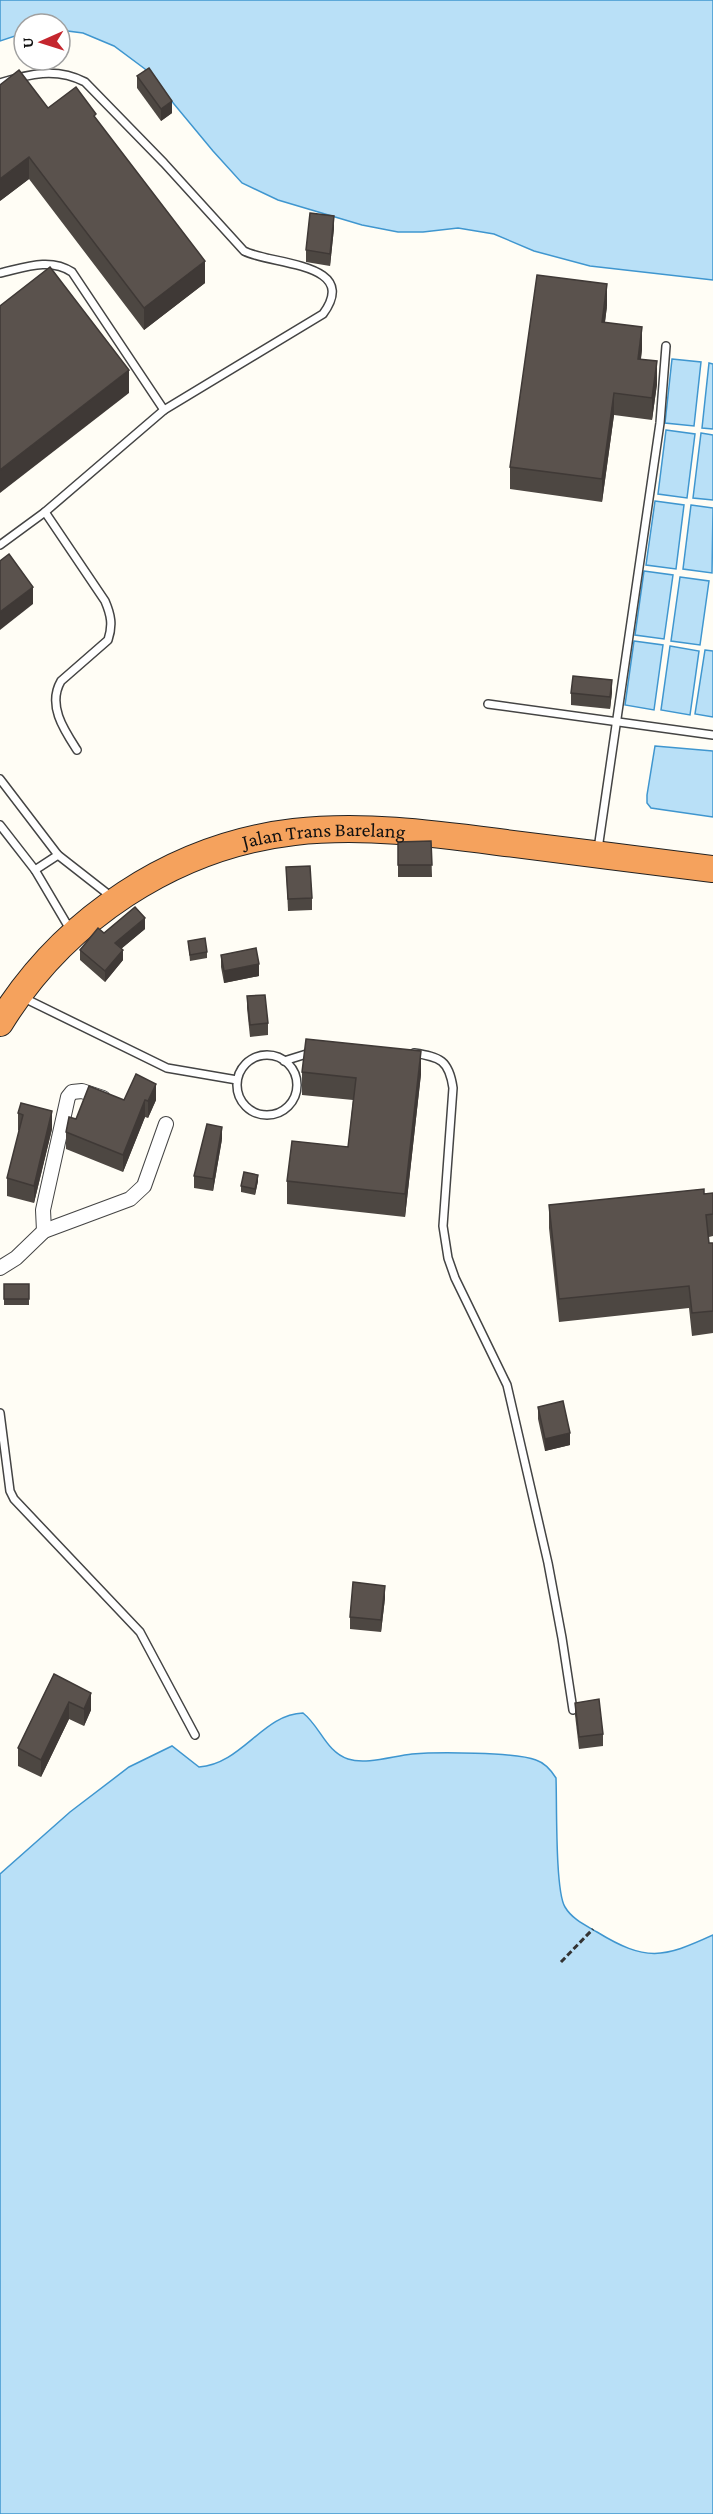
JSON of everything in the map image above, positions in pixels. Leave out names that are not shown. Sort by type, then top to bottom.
[{"type":"highway","name":"Jalan Trans Barelang","points":[[9,1006],[72,933],[116,900],[158,874],[201,855],[235,844],[293,832],[360,828],[422,832],[713,869]]},
{"type":"street","points":[[44,1231],[43,1210],[68,1097],[72,1092],[82,1091],[109,1100]]},
{"type":"street","points":[[0,1268],[16,1258],[44,1231],[130,1199],[137,1194],[144,1186],[166,1124]]},
{"type":"lane","points":[[0,82],[38,73],[57,72],[73,76],[84,82],[164,163],[244,251],[255,257],[291,263],[314,270],[328,279],[333,290],[332,301],[323,314],[164,410],[45,512],[0,545]]},
{"type":"lane","points":[[0,273],[51,264],[64,267],[72,272],[164,410]]},
{"type":"lane","points":[[597,854],[660,423],[666,346]]},
{"type":"lane","points":[[45,512],[105,601],[111,617],[111,632],[108,640],[58,687],[57,711],[60,724],[77,750]]},
{"type":"lane","points":[[488,704],[713,735]]},
{"type":"lane","points":[[0,779],[58,855],[116,900]]},
{"type":"lane","points":[[0,825],[35,870],[72,933]]},
{"type":"lane","points":[[35,870],[58,855]]},
{"type":"lane","points":[[9,1006],[167,1068],[237,1080]]},
{"type":"lane","points":[[284,1060],[295,1077],[294,1097],[282,1110],[264,1114],[247,1107],[241,1100],[237,1080],[240,1070],[255,1057],[265,1054],[284,1060],[321,1051]]},
{"type":"lane","points":[[404,1052],[435,1056],[445,1063],[451,1073],[453,1088],[443,1226],[448,1258],[455,1278],[507,1384],[548,1563],[573,1710]]},
{"type":"lane","points":[[0,1413],[10,1491],[14,1499],[140,1632],[195,1735]]},
{"type":"path","points":[[561,1962],[592,1929]]},
{"type":"water","points":[[0,0],[713,0],[713,280],[590,266],[534,251],[494,234],[458,228],[398,232],[362,225],[278,200],[242,183],[145,69],[114,46],[83,33],[72,32],[72,12],[12,12],[12,37],[0,41]]},
{"type":"water","points":[[672,359],[701,362],[694,426],[665,423]]},
{"type":"water","points":[[709,363],[713,364],[713,429],[702,428]]},
{"type":"water","points":[[666,430],[695,434],[687,498],[658,494]]},
{"type":"water","points":[[701,433],[713,435],[713,500],[693,498]]},
{"type":"water","points":[[655,501],[684,505],[676,569],[646,565]]},
{"type":"water","points":[[691,505],[713,508],[712,573],[683,569]]},
{"type":"water","points":[[644,571],[673,575],[664,639],[635,635]]},
{"type":"water","points":[[680,577],[709,581],[700,645],[671,641]]},
{"type":"water","points":[[634,641],[663,645],[654,710],[625,705]]},
{"type":"water","points":[[670,646],[699,651],[690,715],[661,710]]},
{"type":"water","points":[[705,650],[713,651],[713,717],[695,714]]},
{"type":"water","points":[[655,746],[713,751],[713,817],[651,808],[647,803],[647,795]]},
{"type":"water","points":[[303,1713],[334,1751],[340,1756],[355,1761],[371,1761],[412,1754],[456,1753],[511,1755],[539,1761],[556,1778],[560,1883],[565,1907],[571,1915],[614,1942],[642,1952],[667,1952],[713,1935],[713,2514],[0,2514],[0,1874],[70,1812],[129,1767],[172,1746],[199,1767],[214,1764],[240,1749],[276,1721],[289,1715]]},
{"type":"building","points":[[149,68],[172,101],[161,109],[137,76]]},
{"type":"building","points":[[16,72],[21,72],[48,108],[76,87],[96,114],[94,116],[205,261],[144,308],[29,157],[0,179],[0,85]]},
{"type":"building","points":[[310,213],[334,216],[330,254],[306,250]]},
{"type":"building","points":[[50,267],[129,370],[0,470],[0,306]]},
{"type":"building","points":[[537,275],[607,284],[602,322],[642,327],[638,359],[657,361],[652,398],[614,393],[602,479],[510,467]]},
{"type":"building","points":[[9,554],[33,587],[0,612],[0,561]]},
{"type":"building","points":[[573,676],[612,680],[610,697],[571,693]]},
{"type":"building","points":[[431,841],[432,865],[398,865],[398,842]]},
{"type":"building","points":[[310,866],[312,898],[288,899],[286,867]]},
{"type":"building","points":[[135,907],[145,918],[115,943],[123,950],[105,971],[80,950],[98,928],[104,933]]},
{"type":"building","points":[[205,938],[207,952],[190,955],[188,941]]},
{"type":"building","points":[[256,948],[259,964],[224,971],[221,955]]},
{"type":"building","points":[[265,995],[268,1023],[250,1025],[247,996]]},
{"type":"building","points":[[306,1039],[421,1051],[405,1194],[287,1181],[292,1141],[348,1147],[356,1078],[302,1072]]},
{"type":"building","points":[[136,1074],[156,1084],[148,1101],[145,1100],[123,1155],[66,1132],[69,1117],[76,1119],[89,1086],[124,1100]]},
{"type":"building","points":[[21,1103],[52,1111],[34,1186],[7,1178],[23,1115],[18,1113]]},
{"type":"building","points":[[207,1124],[222,1127],[213,1179],[194,1176]]},
{"type":"building","points":[[244,1172],[258,1175],[255,1189],[241,1186]]},
{"type":"building","points":[[704,1189],[704,1194],[713,1193],[713,1214],[706,1215],[709,1243],[713,1243],[713,1311],[692,1313],[689,1286],[559,1299],[549,1205]]},
{"type":"building","points":[[4,1284],[29,1284],[29,1299],[4,1299]]},
{"type":"building","points":[[563,1401],[570,1433],[545,1439],[538,1407]]},
{"type":"building","points":[[353,1582],[385,1586],[381,1620],[350,1617]]},
{"type":"building","points":[[54,1674],[91,1693],[84,1709],[69,1702],[41,1760],[18,1748]]},
{"type":"building","points":[[599,1699],[603,1734],[579,1737],[575,1703]]}]
